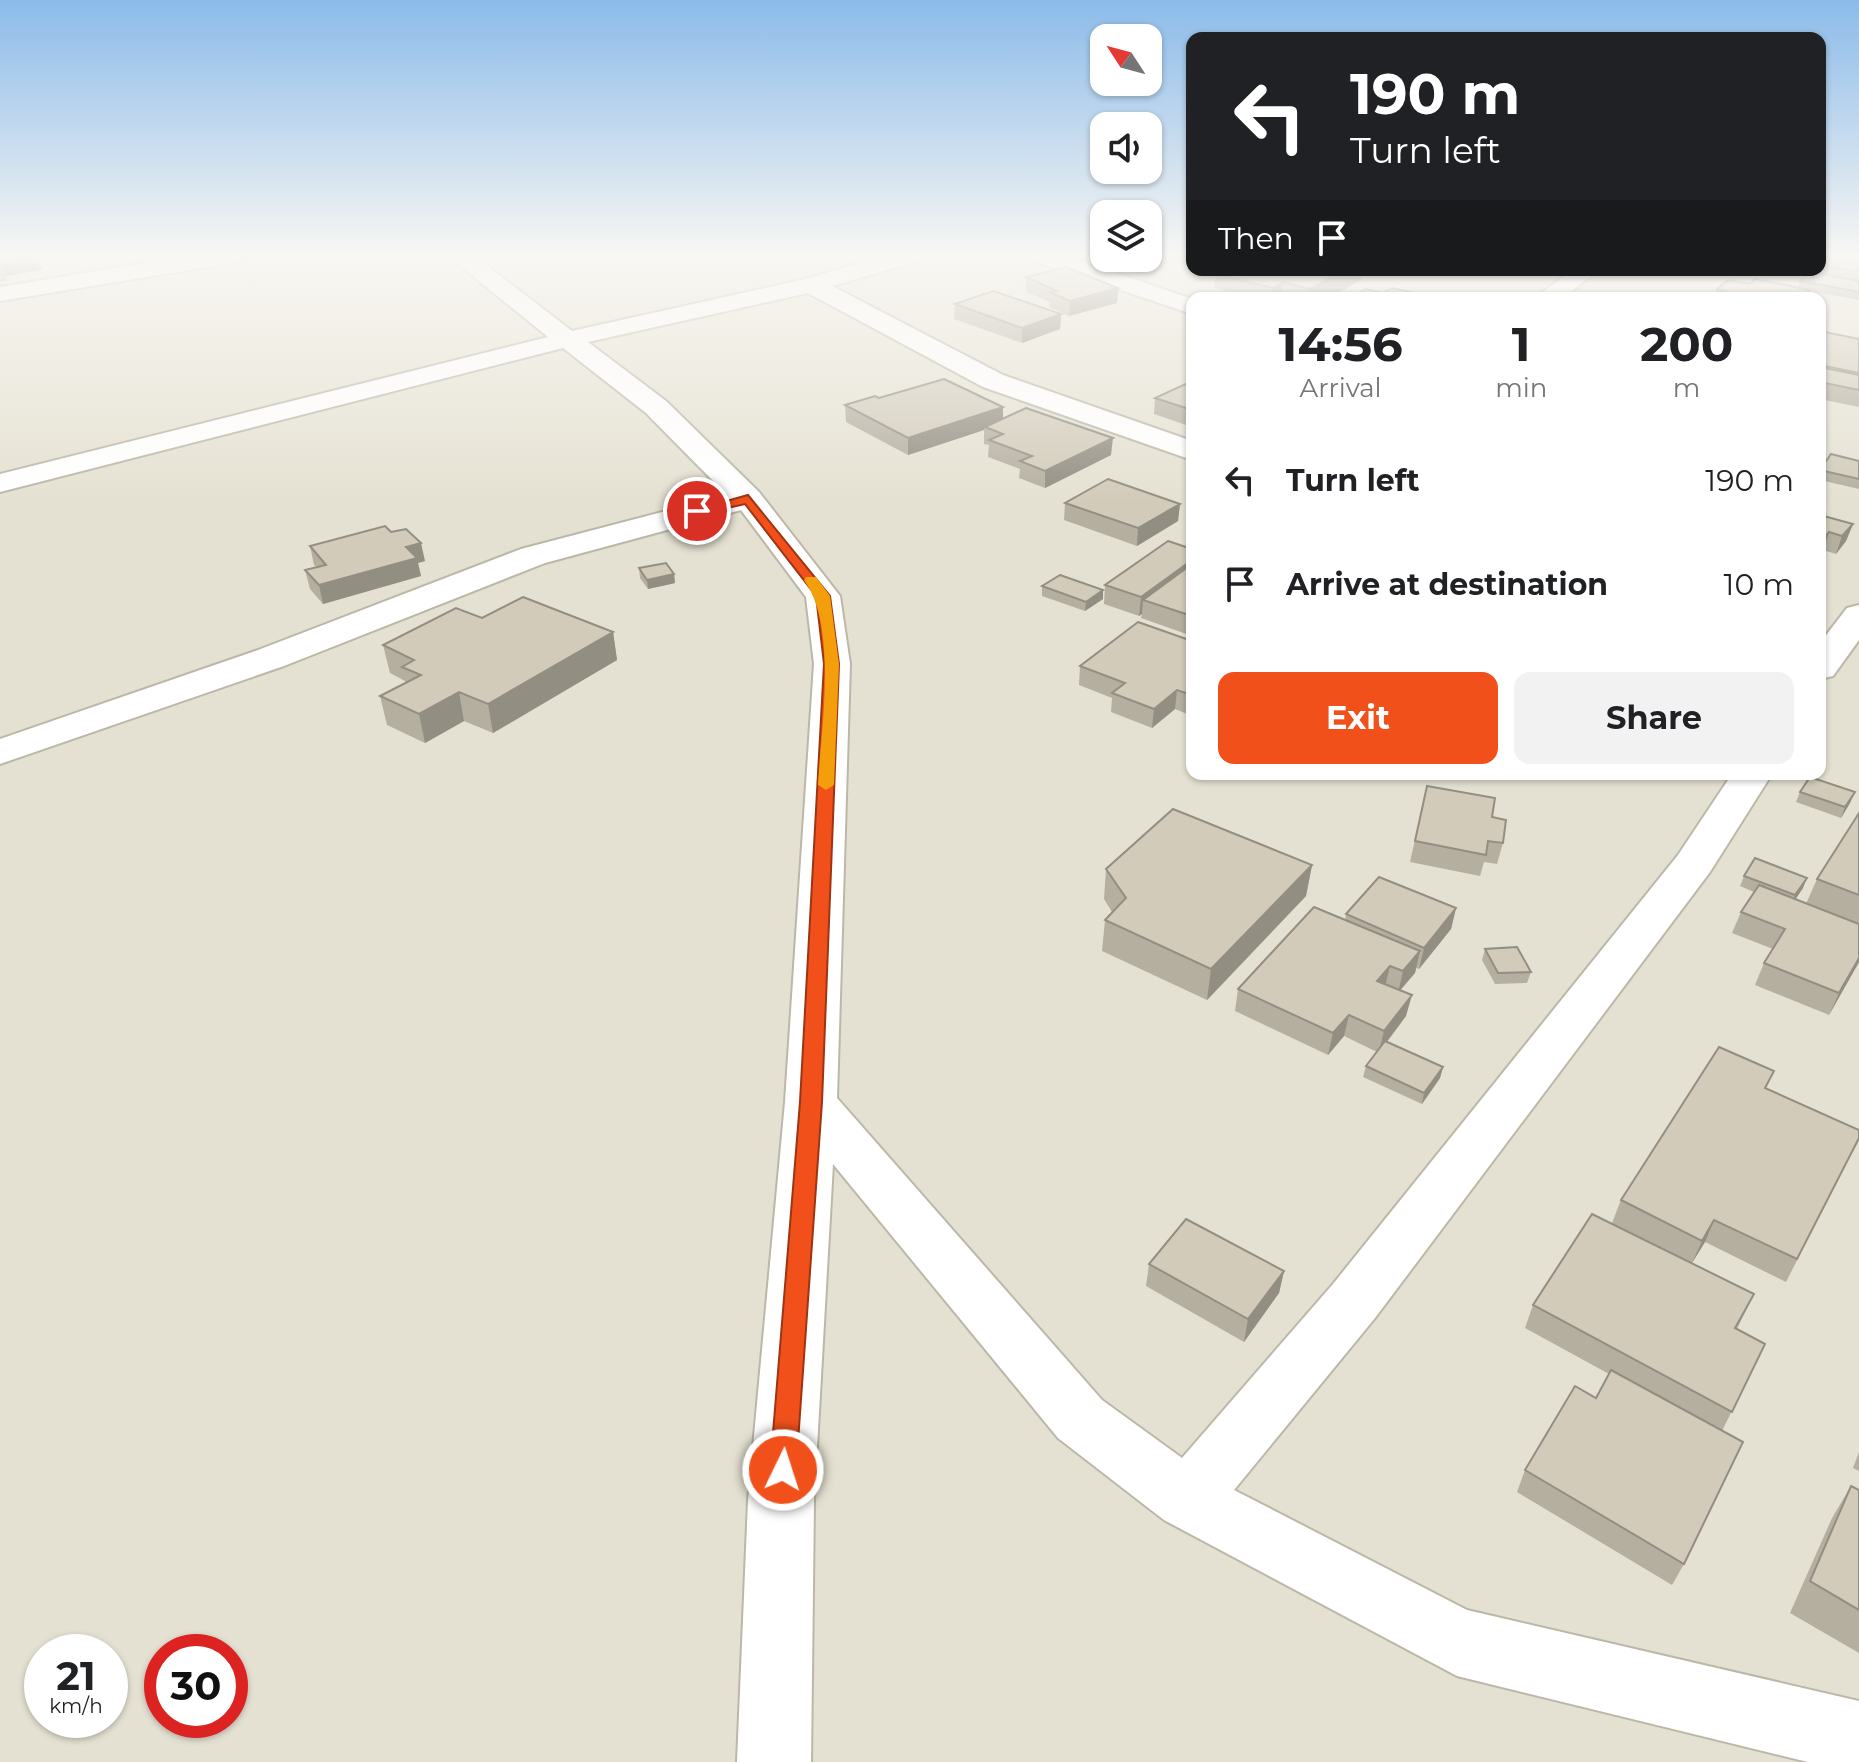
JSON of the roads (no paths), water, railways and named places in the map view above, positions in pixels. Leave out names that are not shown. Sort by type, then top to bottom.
[{"type":"street","points":[[0,483],[577,337]]},
{"type":"street","points":[[910,337],[993,381],[1186,449]]},
{"type":"street","points":[[569,339],[656,407],[748,499],[823,596],[832,664],[811,1102],[781,1501],[774,1762]]},
{"type":"street","points":[[0,752],[271,658],[533,556],[748,499]]},
{"type":"street","points":[[1826,650],[1859,615]]},
{"type":"street","points":[[1187,1499],[1403,1238],[1695,863],[1748,780]]},
{"type":"street","points":[[811,1102],[1080,1419],[1187,1499],[1457,1642],[1859,1738]]}]
